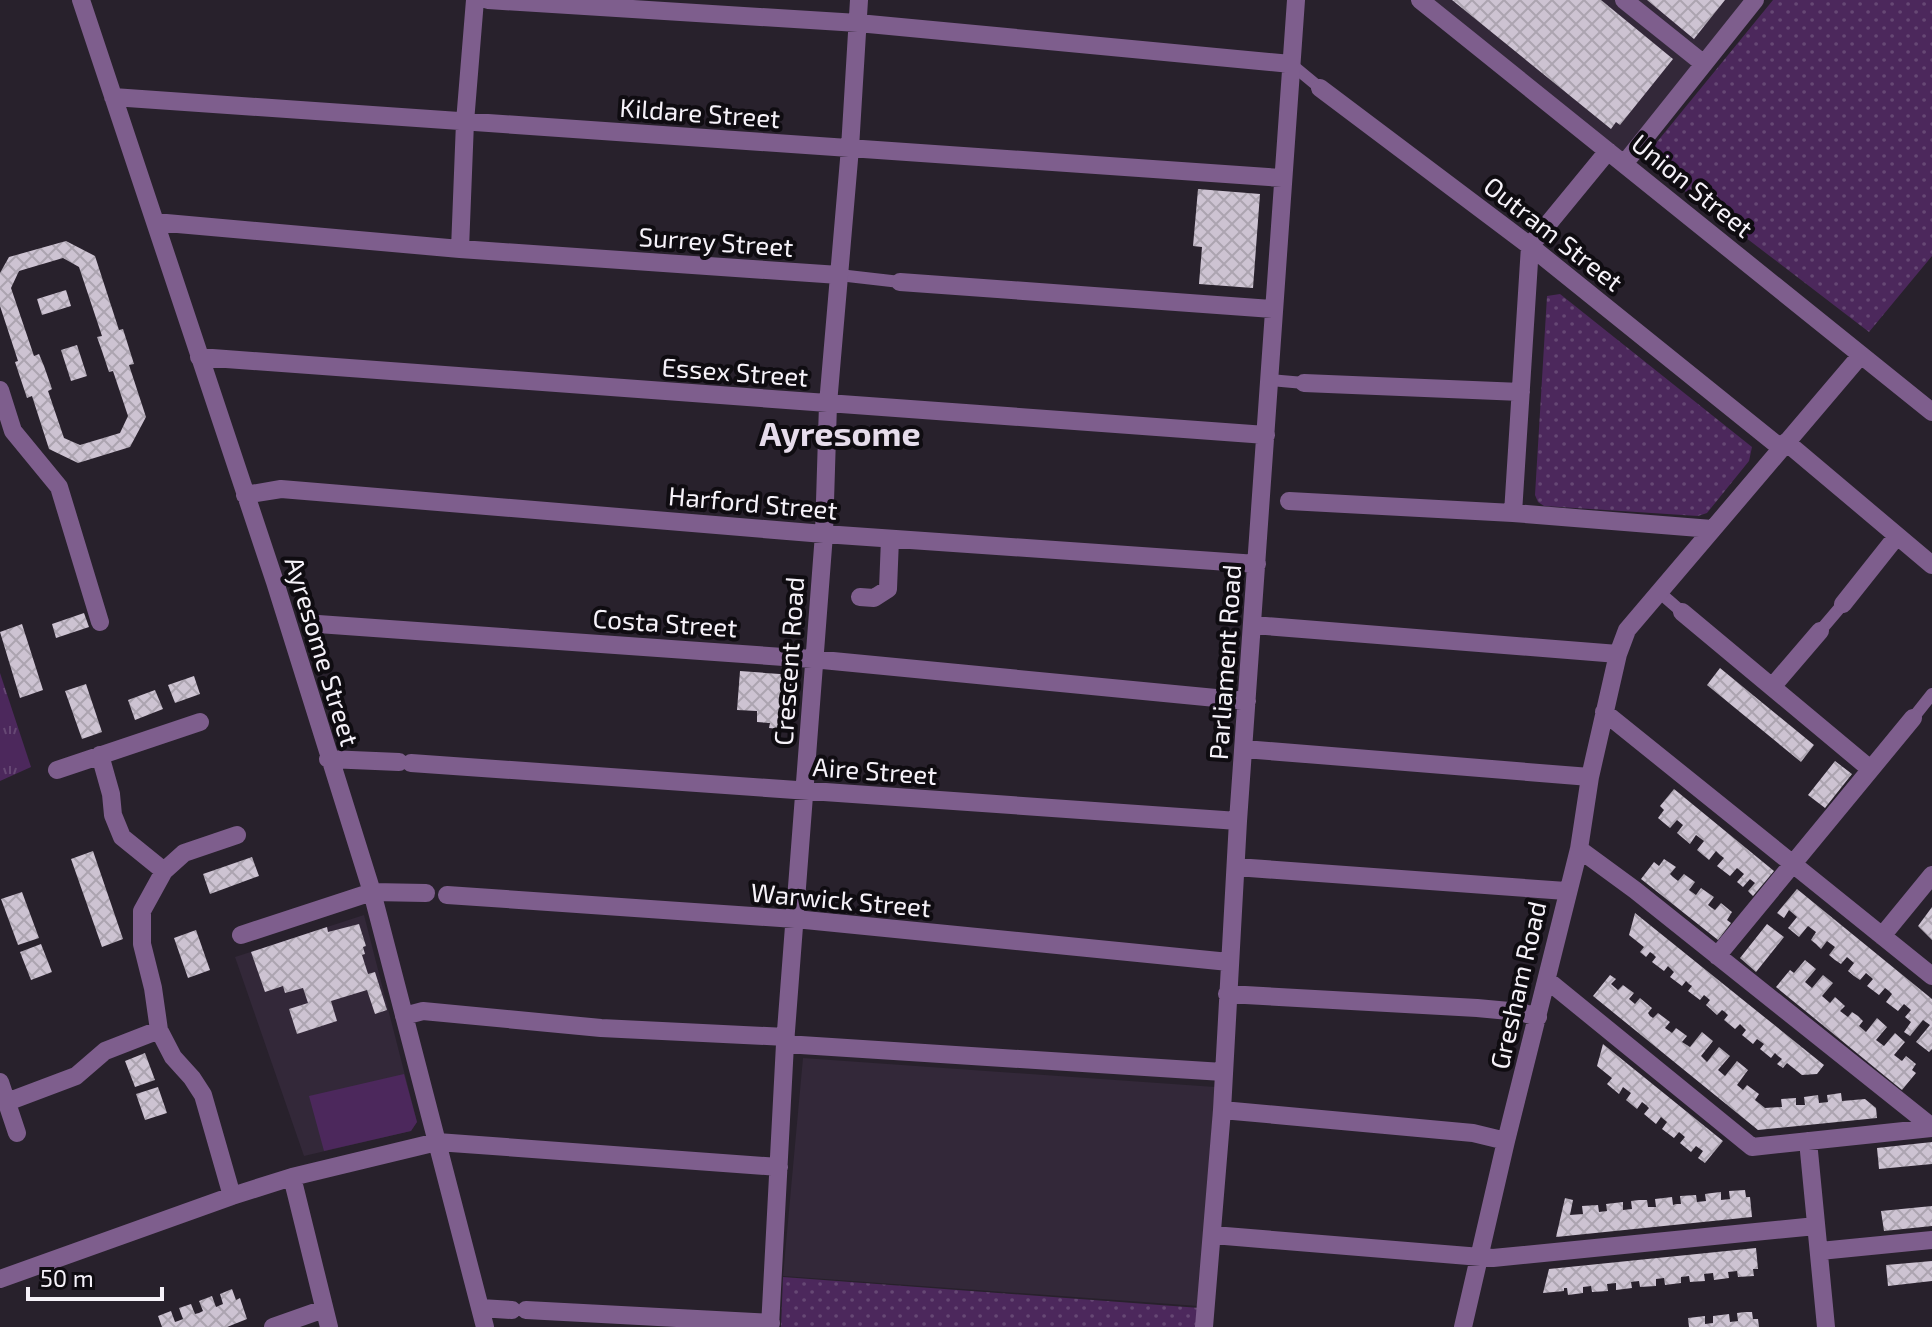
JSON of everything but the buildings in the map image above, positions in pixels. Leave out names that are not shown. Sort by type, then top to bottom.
[{"type":"street","name":"Ayresome Street","points":[[81,0],[287,621],[372,892],[485,1327]]},
{"type":"street","points":[[460,249],[465,122],[475,0]]},
{"type":"street","points":[[488,0],[858,23],[1291,64]]},
{"type":"street","name":"Crescent Road","points":[[770,1325],[785,1041],[824,534],[828,404],[859,0]]},
{"type":"street","name":"Parliament Road","points":[[1204,1327],[1222,1110],[1238,821],[1296,0]]},
{"type":"street","name":"Union Street","points":[[1420,0],[1932,412]]},
{"type":"street","points":[[1624,0],[1704,64]]},
{"type":"street","points":[[1624,164],[1755,0]]},
{"type":"street","name":"Outram Street","points":[[1291,64],[1530,246],[1932,565]]},
{"type":"street","name":"Kildare Street","points":[[113,97],[1282,178]]},
{"type":"street","points":[[1513,513],[1530,246],[1608,151]]},
{"type":"street","name":"Surrey Street","points":[[155,222],[460,249],[1273,309]]},
{"type":"street","name":"Gresham Road","points":[[1463,1327],[1566,891],[1579,849],[1604,712],[1627,630],[1861,355]]},
{"type":"street","name":"Essex Street","points":[[199,357],[1266,435]]},
{"type":"street","points":[[1269,380],[1521,392]]},
{"type":"street","points":[[0,390],[13,431],[59,487],[100,622]]},
{"type":"street","name":"Harford Street","points":[[245,495],[281,489],[824,534],[1257,564]]},
{"type":"street","points":[[1261,499],[1513,513],[1712,529]]},
{"type":"street","points":[[1772,687],[1897,536]]},
{"type":"street","points":[[860,597],[874,598],[888,589],[890,539]]},
{"type":"street","points":[[1659,592],[1869,768]]},
{"type":"street","name":"Costa Street","points":[[318,624],[812,659],[1247,701]]},
{"type":"street","points":[[1253,625],[1618,654]]},
{"type":"street","points":[[1717,956],[1932,694]]},
{"type":"street","points":[[1604,712],[1932,976]]},
{"type":"street","points":[[57,770],[200,722]]},
{"type":"street","points":[[1244,749],[1590,777]]},
{"type":"street","points":[[100,755],[111,794],[113,815],[122,837],[164,871]]},
{"type":"street","name":"Aire Street","points":[[328,759],[1238,821]]},
{"type":"street","points":[[232,1196],[203,1095],[173,1057],[159,1030],[142,944],[142,911],[164,871],[184,853],[237,835]]},
{"type":"street","points":[[1579,849],[1932,1128]]},
{"type":"street","points":[[1236,867],[1566,891]]},
{"type":"street","points":[[1882,936],[1932,875]]},
{"type":"street","points":[[241,935],[372,892],[426,893]]},
{"type":"street","name":"Warwick Street","points":[[447,895],[795,919],[1229,962]]},
{"type":"street","points":[[1547,980],[1752,1147],[1932,1128]]},
{"type":"street","points":[[1227,994],[1477,1008],[1538,1017]]},
{"type":"street","points":[[404,1016],[423,1011],[601,1028],[1223,1072]]},
{"type":"street","points":[[7,1102],[76,1076],[105,1051],[159,1030]]},
{"type":"street","points":[[0,1082],[17,1133]]},
{"type":"street","points":[[1222,1110],[1473,1133],[1506,1141]]},
{"type":"street","points":[[1808,1141],[1826,1327]]},
{"type":"street","points":[[0,1279],[292,1177],[437,1142],[779,1167]]},
{"type":"street","points":[[273,1327],[326,1318],[292,1177]]},
{"type":"street","points":[[1213,1235],[1438,1252],[1479,1258],[1547,1254],[1816,1226]]},
{"type":"street","points":[[1820,1251],[1932,1240]]},
{"type":"street","points":[[480,1308],[770,1325]]},
{"type":"shaded area","points":[[1420,0],[1756,0],[1624,164]]},
{"type":"shaded area","points":[[364,915],[417,1122],[411,1131],[304,1156],[235,957]]},
{"type":"shaded area","points":[[803,1058],[1215,1087],[1198,1306],[783,1276]]},
{"type":"green space","points":[[1773,0],[1932,0],[1932,256],[1869,332],[1643,159]]},
{"type":"green space","points":[[1560,294],[1752,447],[1749,461],[1707,513],[1698,516],[1544,506],[1538,502],[1535,495],[1547,296]]},
{"type":"green space","points":[[0,673],[31,767],[0,781]]},
{"type":"green space","points":[[404,1074],[417,1122],[411,1131],[324,1151],[309,1096]]},
{"type":"green space","points":[[783,1277],[1200,1308],[1198,1327],[781,1327]]},
{"type":"district","name":"Ayresome","points":[[840,432]]}]
